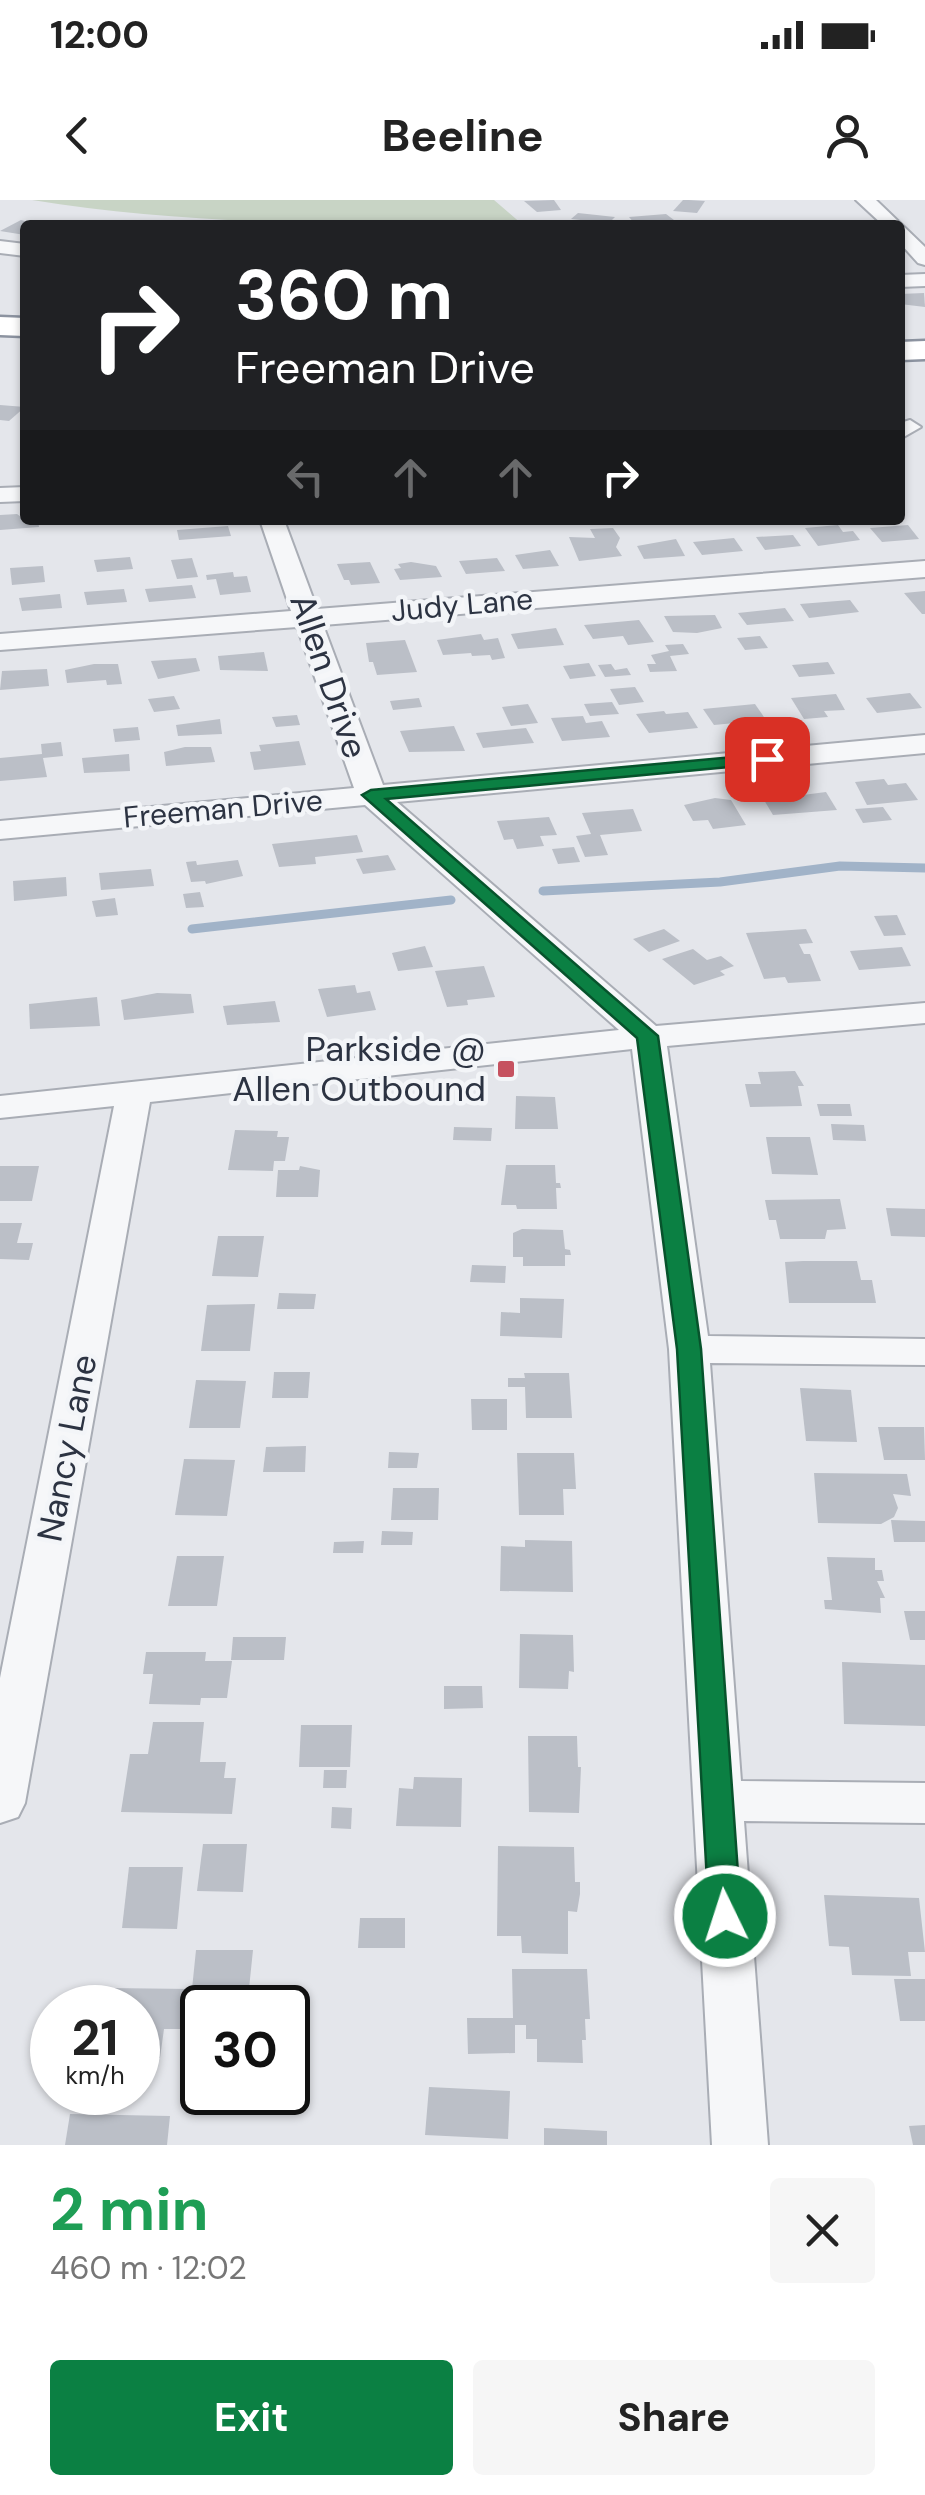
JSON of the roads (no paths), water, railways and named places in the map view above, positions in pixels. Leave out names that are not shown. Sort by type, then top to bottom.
[{"type":"street","points":[[865,200],[888,220]]},
{"type":"street","points":[[905,236],[925,258]]},
{"type":"street","name":"Allen Drive","points":[[274,525],[371,795],[648,1036]]},
{"type":"street","name":"Judy Lane","points":[[0,642],[925,569]]},
{"type":"street","name":"Freeman Drive","points":[[0,830],[925,744]]},
{"type":"street","points":[[0,1107],[648,1036],[925,1012]]},
{"type":"street","points":[[648,1036],[689,1349],[740,2145]]},
{"type":"street","name":"Nancy Lane","points":[[0,1803],[134,1093]]},
{"type":"street","points":[[689,1349],[925,1352]]},
{"type":"street","points":[[718,1801],[925,1803]]},
{"type":"waterway","points":[[543,891],[720,882],[840,866],[925,868]]},
{"type":"waterway","points":[[192,929],[451,900]]},
{"type":"place","name":"Parkside @ Allen Outbound","points":[[506,1069]]}]
